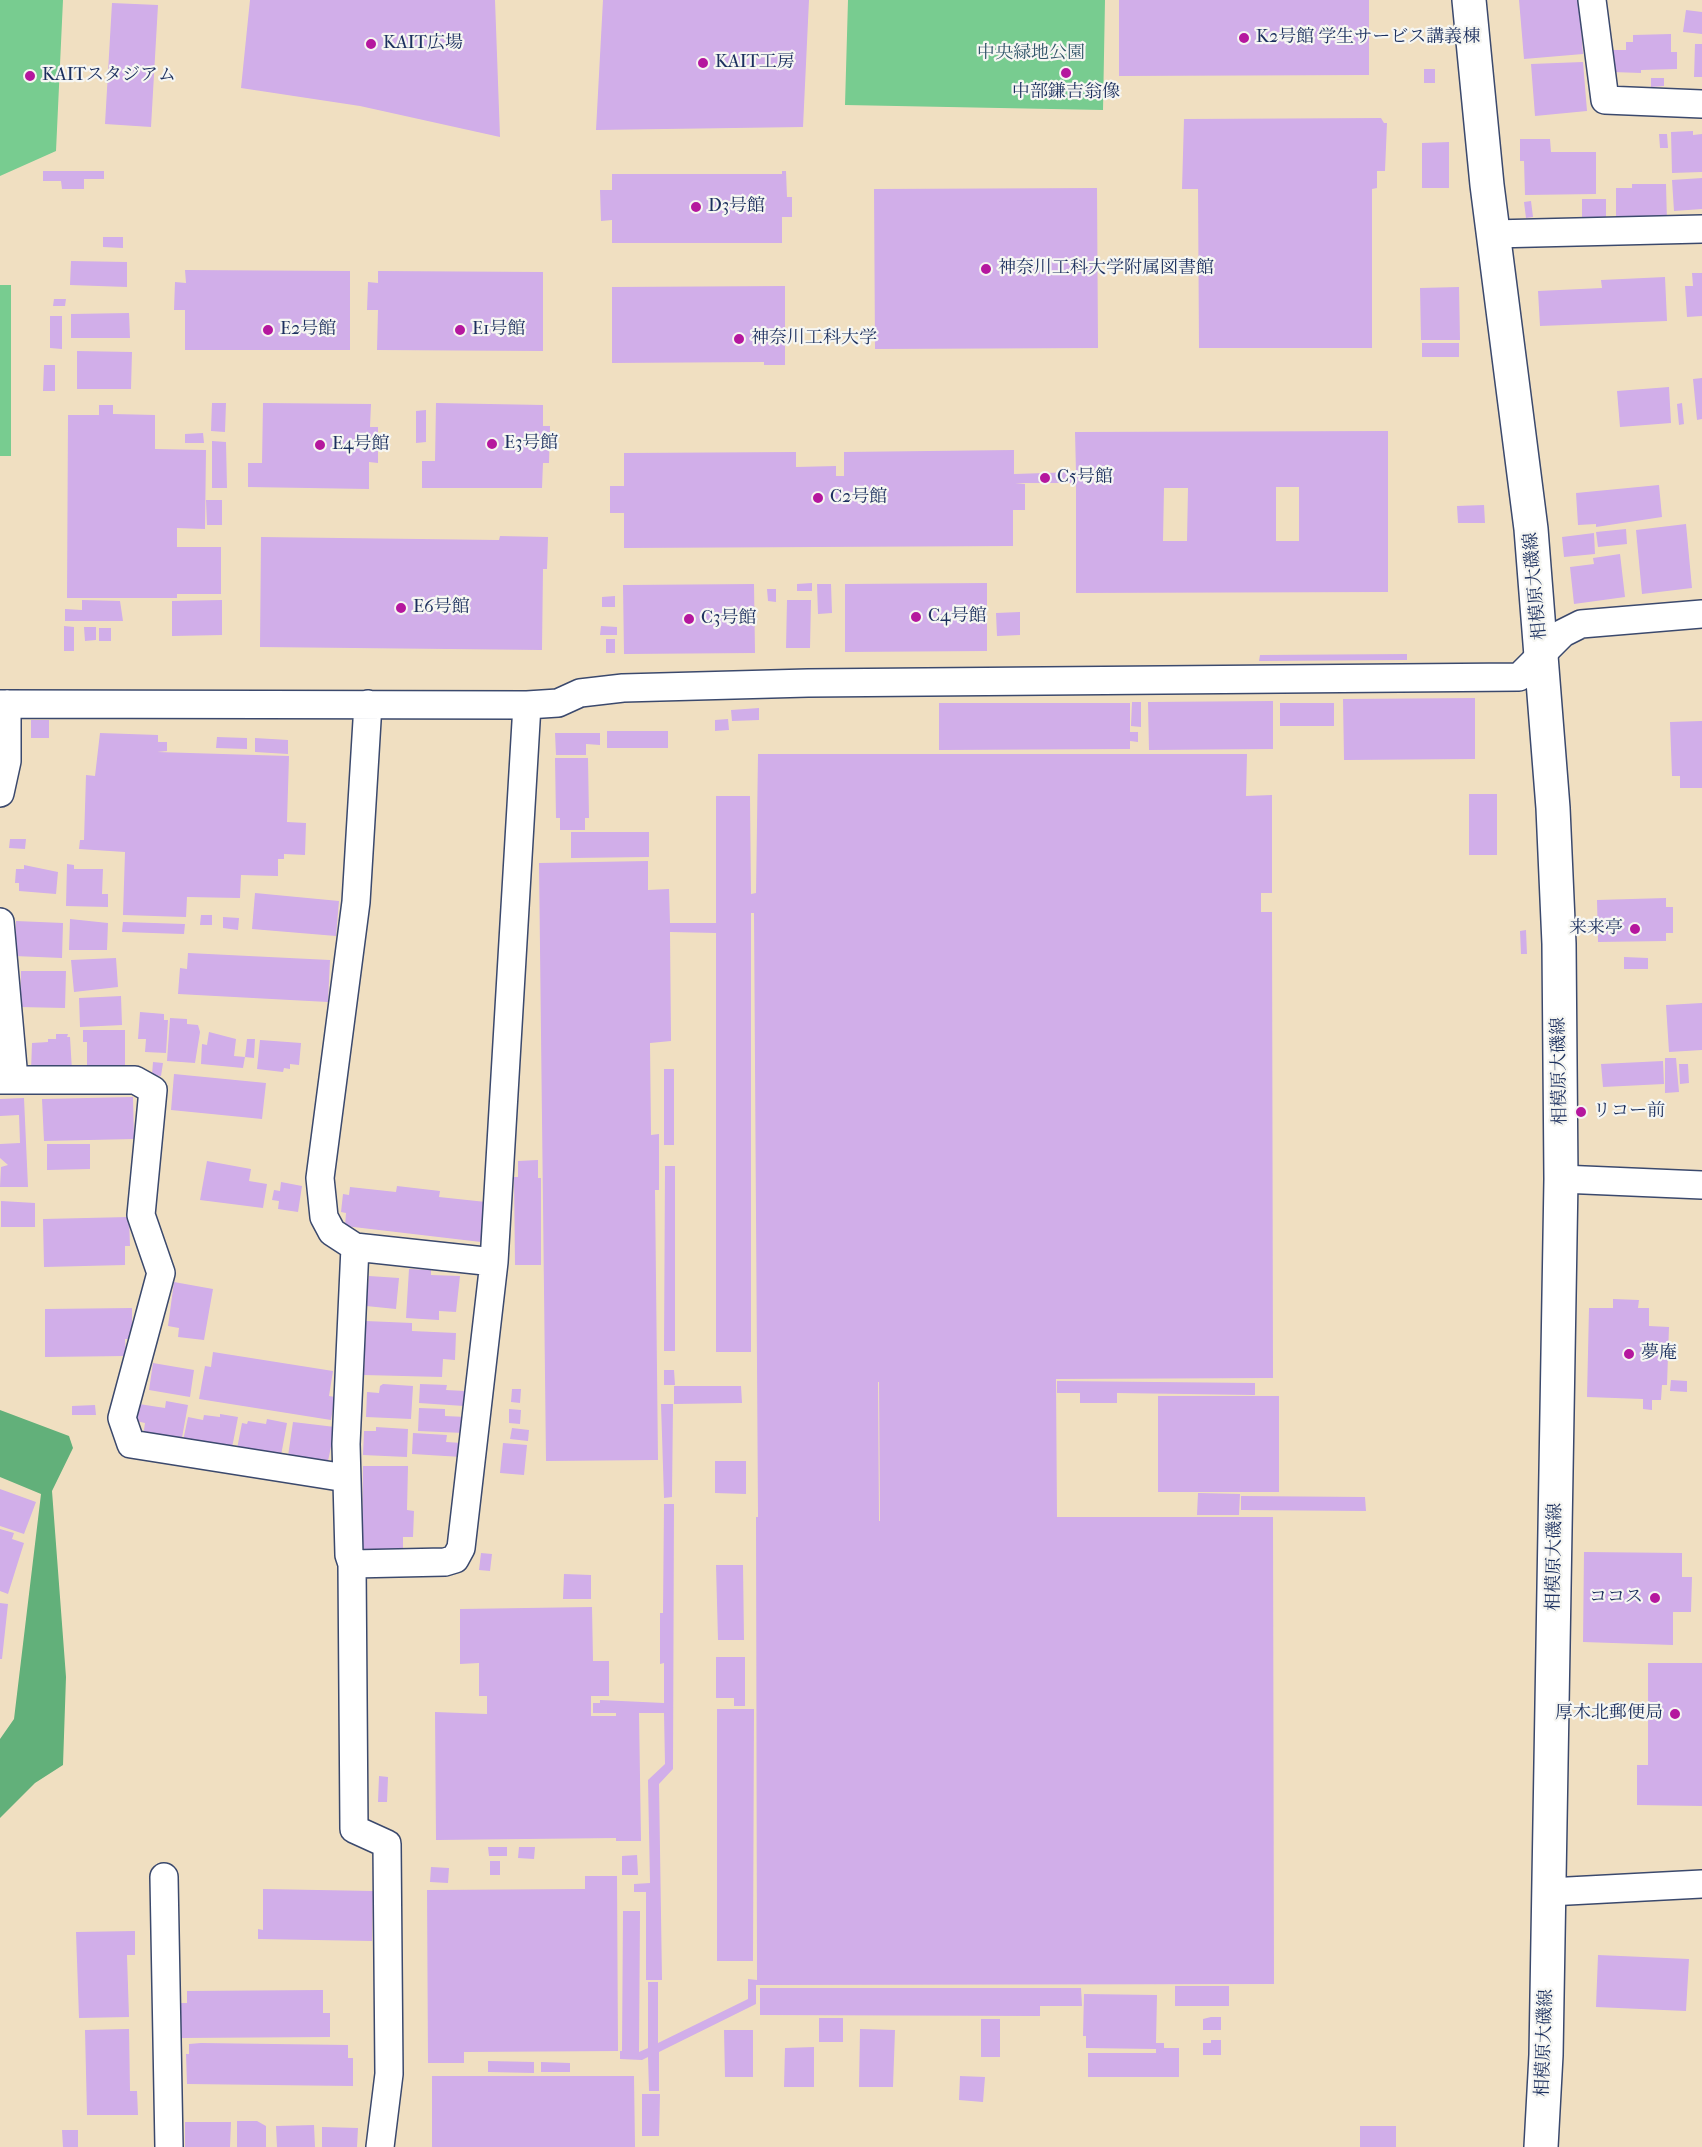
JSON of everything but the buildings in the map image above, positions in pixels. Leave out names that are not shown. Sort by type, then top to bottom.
[{"type":"main road","name":"相模原大磯線","points":[[1468,0],[1493,234],[1531,529],[1553,808],[1559,944],[1562,1179],[1546,2055],[1541,2147]]},
{"type":"street","points":[[1592,0],[1605,100],[1702,104]]},
{"type":"street","points":[[1493,234],[1702,229]]},
{"type":"street","points":[[0,793],[7,761],[3,704],[526,705],[558,703],[580,693],[623,688],[796,683],[1519,677],[1563,633],[1581,624],[1702,614]]},
{"type":"street","points":[[368,704],[356,902],[320,1178],[324,1217],[332,1232],[355,1247],[494,1262]]},
{"type":"street","points":[[352,1564],[445,1563],[455,1559],[461,1548],[494,1262],[526,705]]},
{"type":"street","points":[[0,922],[7,1079],[135,1080],[153,1090],[141,1215],[161,1273],[122,1418],[131,1444],[346,1478]]},
{"type":"street","points":[[1562,1179],[1702,1185]]},
{"type":"street","points":[[355,1247],[346,1478],[349,1555],[352,1564],[354,1828],[387,1844],[388,2074],[380,2147]]},
{"type":"street","points":[[164,1877],[169,2147]]},
{"type":"street","points":[[1549,1892],[1702,1884]]},
{"type":"green space","name":"KAITスタジアム","points":[[0,0],[63,0],[56,151],[0,176]]},
{"type":"green space","name":"中央緑地公園","points":[[848,0],[1105,0],[1103,110],[845,105]]},
{"type":"green space","points":[[0,285],[11,285],[11,456],[0,456]]},
{"type":"green space","points":[[0,1410],[69,1436],[73,1448],[52,1491],[66,1677],[63,1765],[35,1783],[0,1818],[0,1739],[14,1719],[41,1494],[0,1477]]},
{"type":"place","name":"K2号館 学生サービス講義棟","points":[[1244,38]]},
{"type":"place","name":"KAIT広場","points":[[371,44]]},
{"type":"place","name":"KAIT工房","points":[[703,63]]},
{"type":"place","name":"中部鎌吉翁像","points":[[1066,73]]},
{"type":"place","name":"KAITスタジアム","points":[[30,76]]},
{"type":"place","name":"D3号館","points":[[696,207]]},
{"type":"place","name":"神奈川工科大学附属図書館","points":[[986,269]]},
{"type":"place","name":"E2号館","points":[[268,330]]},
{"type":"place","name":"E1号館","points":[[460,330]]},
{"type":"place","name":"神奈川工科大学","points":[[739,339]]},
{"type":"place","name":"E3号館","points":[[492,444]]},
{"type":"place","name":"E4号館","points":[[320,445]]},
{"type":"place","name":"C5号館","points":[[1045,478]]},
{"type":"place","name":"C2号館","points":[[818,498]]},
{"type":"place","name":"E6号館","points":[[401,608]]},
{"type":"place","name":"C4号館","points":[[916,617]]},
{"type":"place","name":"C3号館","points":[[689,619]]},
{"type":"place","name":"来来亭","points":[[1635,929]]},
{"type":"place","name":"リコー前","points":[[1581,1112]]},
{"type":"place","name":"夢庵","points":[[1629,1354]]},
{"type":"place","name":"ココス","points":[[1655,1598]]},
{"type":"place","name":"厚木北郵便局","points":[[1675,1714]]}]
